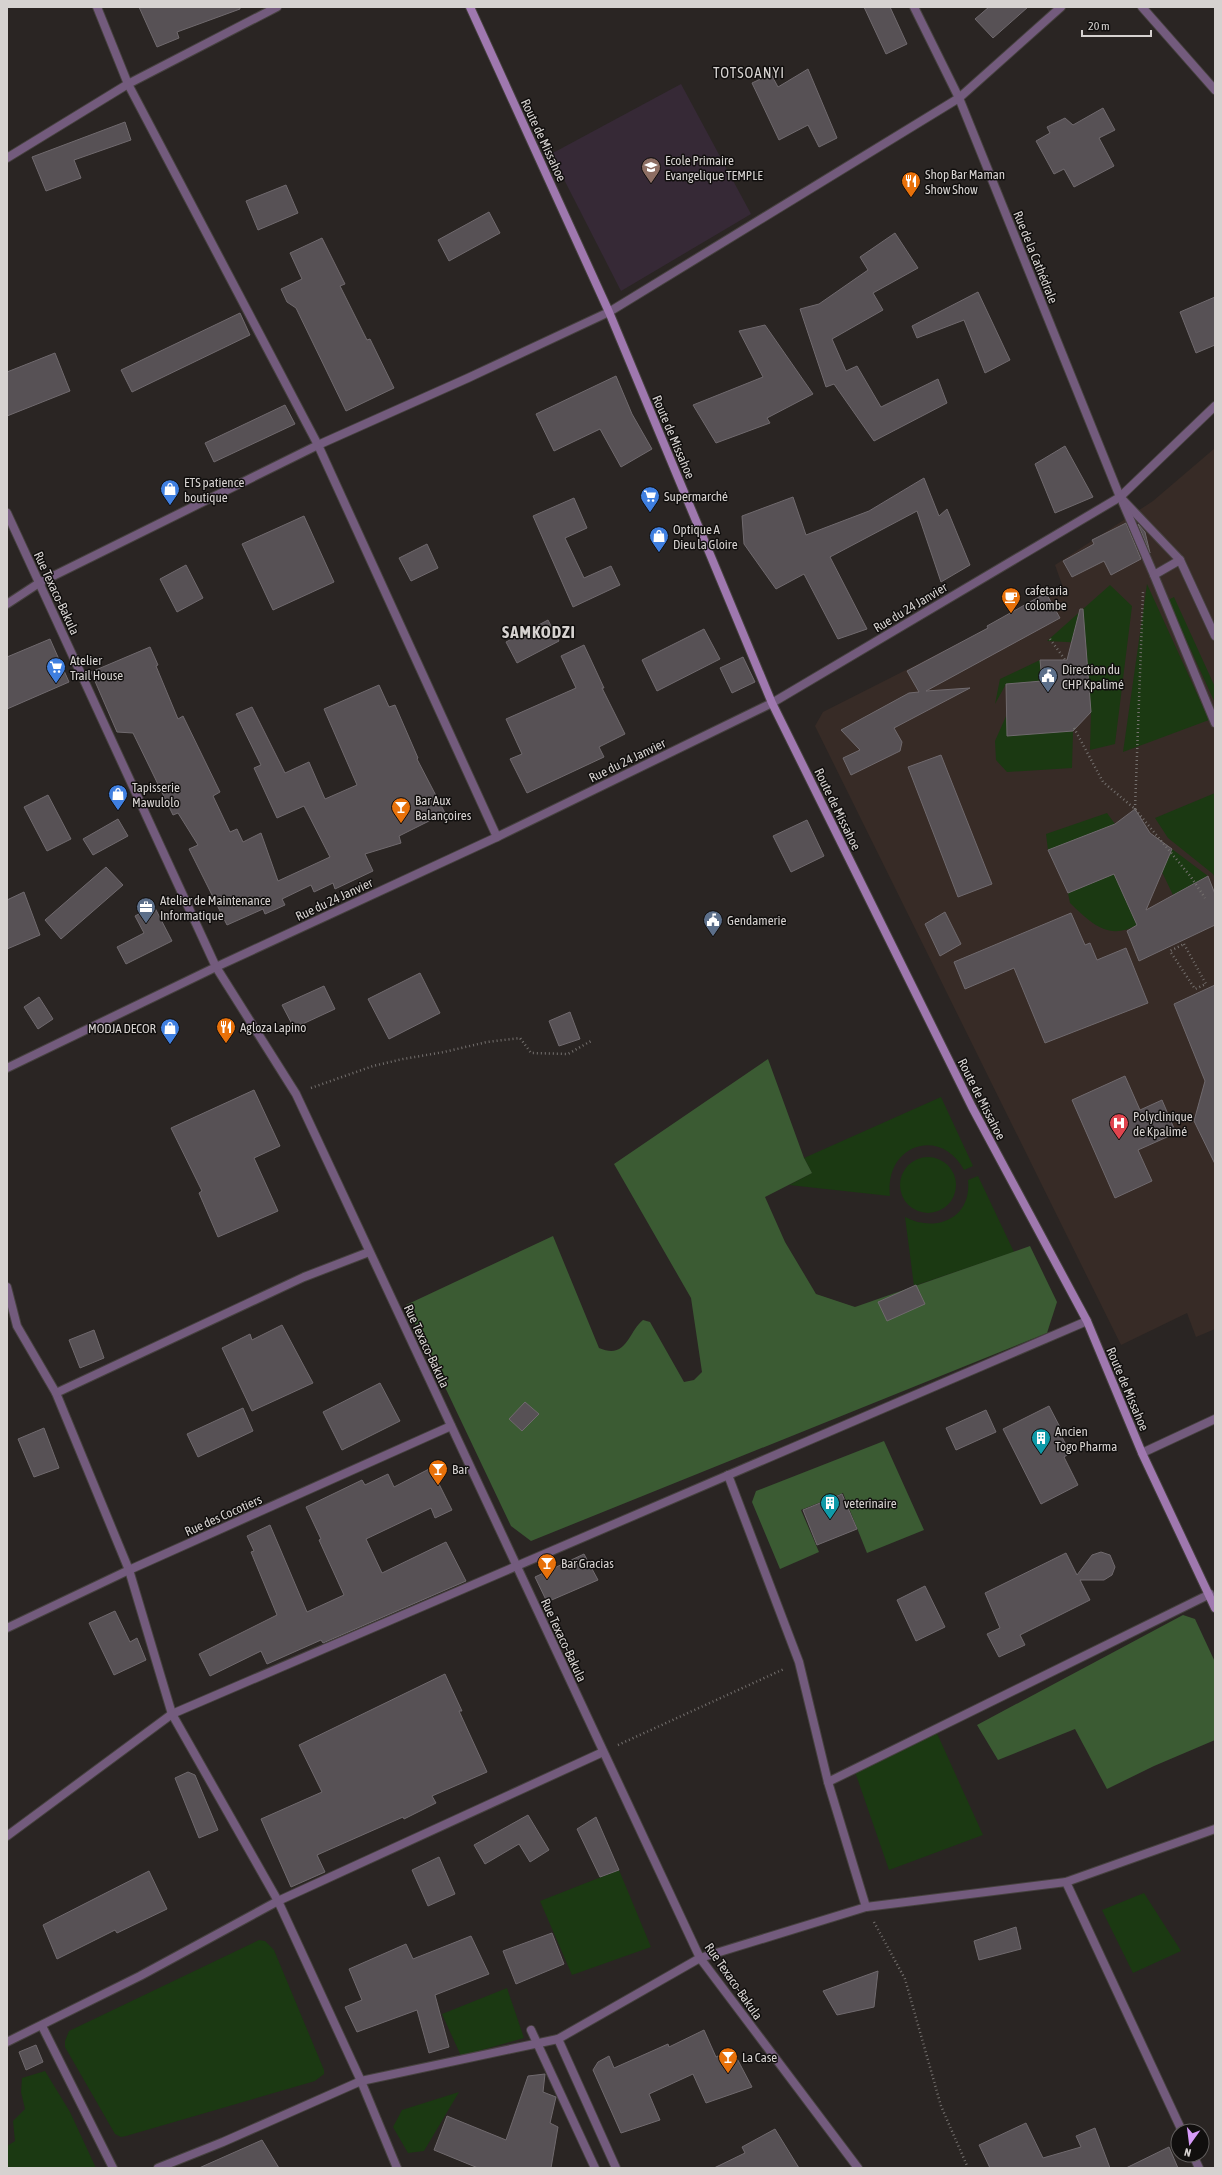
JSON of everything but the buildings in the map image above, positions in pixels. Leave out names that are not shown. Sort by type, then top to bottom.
[{"type":"main road","name":"Route de Missahoe","points":[[470,7],[609,312],[772,703],[972,1107],[1087,1321],[1142,1453],[1210,1594],[1215,1608]]},
{"type":"street","points":[[97,7],[128,84],[318,445],[498,837]]},
{"type":"street","points":[[7,158],[128,84],[277,7]]},
{"type":"street","name":"Rue de la Cathédrale","points":[[914,7],[959,98],[1120,497],[1154,575],[1215,724]]},
{"type":"street","points":[[7,604],[39,583],[318,445],[468,378],[609,312],[959,98],[1061,7]]},
{"type":"street","points":[[1142,7],[1215,90]]},
{"type":"street","name":"Rue du 24 Janvier","points":[[7,1068],[216,967],[498,837],[772,703],[1120,497],[1215,406]]},
{"type":"street","points":[[1120,497],[1180,560],[1215,636]]},
{"type":"street","name":"Rue Texaco-Bakula","points":[[7,513],[216,967],[296,1094],[700,1958],[858,2168]]},
{"type":"street","points":[[1154,575],[1180,560]]},
{"type":"street","points":[[56,1393],[304,1277],[370,1252]]},
{"type":"street","points":[[7,1287],[17,1326],[56,1393],[129,1570],[172,1714],[278,1901],[361,2080],[397,2168]]},
{"type":"street","points":[[7,1836],[172,1714],[1087,1321]]},
{"type":"street","points":[[1142,1453],[1215,1419]]},
{"type":"street","name":"Rue des Cocotiers","points":[[7,1628],[129,1570],[450,1426]]},
{"type":"street","points":[[728,1475],[799,1662],[828,1782],[866,1907]]},
{"type":"street","points":[[828,1782],[1210,1594]]},
{"type":"street","points":[[7,2042],[42,2026],[140,1976],[278,1901],[603,1752]]},
{"type":"street","points":[[158,2168],[223,2142],[361,2080],[558,2039],[700,1958],[866,1907],[1066,1882],[1215,1830]]},
{"type":"street","points":[[1066,1882],[1178,2123]]},
{"type":"street","points":[[42,2026],[113,2168]]},
{"type":"street","points":[[531,2030],[595,2168]]},
{"type":"street","points":[[558,2039],[616,2168]]},
{"type":"path","points":[[1135,809],[1143,584]]},
{"type":"path","points":[[1050,639],[1066,661]]},
{"type":"path","points":[[1074,728],[1104,782],[1135,809],[1191,877],[1205,898]]},
{"type":"path","points":[[1184,944],[1206,984],[1195,989],[1170,951],[1184,944]]},
{"type":"path","points":[[296,1094],[373,1066],[487,1042],[520,1038],[531,1054],[568,1054],[591,1041]]},
{"type":"path","points":[[603,1752],[799,1662]]},
{"type":"path","points":[[866,1907],[905,1979],[941,2106],[968,2168]]},
{"type":"shaded area","name":"Ecole Primaire Evangelique TEMPLE","points":[[681,84],[751,214],[621,291],[551,154]]},
{"type":"shaded area","points":[[1215,448],[1215,1329],[1196,1337],[1187,1313],[1121,1345],[815,726],[823,712],[1064,590],[1055,565],[1153,501]]},
{"type":"green space","points":[[1147,584],[1209,720],[1123,752]]},
{"type":"green space","points":[[1110,585],[1132,606],[1115,744],[1090,750],[1091,712],[1086,643],[1047,641]]},
{"type":"green space","points":[[1174,597],[1215,687],[1215,703],[1168,600]]},
{"type":"green space","points":[[1040,660],[1042,681],[1006,684],[995,704],[1000,679]]},
{"type":"green space","points":[[1007,714],[1007,735],[1073,731],[1072,768],[1007,772],[996,760],[995,741]]},
{"type":"green space","points":[[1215,793],[1215,878],[1213,874],[1168,838],[1155,818]]},
{"type":"green space","points":[[1107,813],[1115,824],[1048,850],[1046,834]]},
{"type":"green space","points":[[1172,849],[1208,876],[1173,895],[1162,872]]},
{"type":"green space","points":[[1114,874],[1137,925],[1117,931],[1100,928],[1085,917],[1070,903],[1068,893]]},
{"type":"green space","points":[[768,1059],[804,1158],[812,1173],[765,1197],[785,1242],[816,1294],[855,1307],[1030,1246],[1057,1302],[1047,1333],[531,1541],[511,1526],[406,1305],[553,1236],[599,1348],[608,1351],[621,1348],[643,1320],[650,1322],[684,1382],[694,1380],[702,1372],[691,1298],[614,1164]]},
{"type":"green space","points":[[941,1097],[973,1166],[964,1170],[954,1156],[942,1148],[929,1145],[916,1147],[905,1153],[896,1164],[891,1178],[890,1196],[789,1185],[812,1173],[804,1158]]},
{"type":"green space","points":[[928,1157],[939,1159],[948,1165],[954,1174],[956,1185],[954,1196],[948,1205],[939,1211],[928,1213],[917,1211],[908,1205],[902,1196],[900,1185],[902,1174],[908,1165],[917,1159]]},
{"type":"green space","points":[[978,1176],[1014,1252],[914,1286],[905,1217],[916,1222],[928,1223],[939,1223],[949,1219],[958,1213],[964,1204],[968,1193],[968,1180]]},
{"type":"green space","points":[[884,1441],[924,1530],[867,1553],[843,1493],[801,1510],[819,1552],[780,1569],[752,1502],[756,1491]]},
{"type":"green space","points":[[1183,1615],[1195,1619],[1215,1662],[1215,1740],[1154,1766],[1107,1789],[1075,1729],[998,1760],[977,1725]]},
{"type":"green space","points":[[935,1729],[983,1835],[889,1870],[853,1766]]},
{"type":"green space","points":[[619,1870],[651,1947],[572,1975],[540,1901]]},
{"type":"green space","points":[[1144,1893],[1181,1951],[1133,1973],[1102,1910]]},
{"type":"green space","points":[[259,1940],[265,1941],[274,1950],[324,2070],[324,2074],[315,2081],[126,2136],[121,2137],[115,2134],[65,2047],[65,2041],[69,2031]]},
{"type":"green space","points":[[507,1988],[524,2038],[461,2056],[442,2014]]},
{"type":"green space","points":[[45,2071],[70,2112],[96,2168],[7,2168],[7,2146],[15,2141],[13,2121],[25,2109],[21,2092],[22,2078]]},
{"type":"green space","points":[[459,2092],[424,2151],[408,2153],[393,2127],[402,2110]]},
{"type":"place","name":"Ecole Primaire Evangelique TEMPLE","points":[[651,184]]},
{"type":"place","name":"Shop Bar Maman Show Show","points":[[911,198]]},
{"type":"place","name":"ETS patience boutique","points":[[170,506]]},
{"type":"place","name":"Supermarché","points":[[650,513]]},
{"type":"place","name":"Optique A Dieu la Gloire","points":[[659,553]]},
{"type":"place","name":"cafetaria colombe","points":[[1011,614]]},
{"type":"place","name":"Atelier Trail House","points":[[56,684]]},
{"type":"place","name":"Direction du CHP Kpalimé","points":[[1048,693]]},
{"type":"place","name":"Tapisserie Mawulolo","points":[[118,811]]},
{"type":"place","name":"Bar Aux Balançoires","points":[[401,824]]},
{"type":"place","name":"Atelier de Maintenance Informatique","points":[[146,924]]},
{"type":"place","name":"Gendamerie","points":[[713,937]]},
{"type":"place","name":"Agloza Lapino","points":[[226,1044]]},
{"type":"place","name":"MODJA DECOR","points":[[170,1045]]},
{"type":"place","name":"Polyclinique de Kpalimé","points":[[1119,1140]]},
{"type":"place","name":"Ancien Togo Pharma","points":[[1041,1455]]},
{"type":"place","name":"Bar","points":[[438,1486]]},
{"type":"place","name":"veterinaire","points":[[830,1520]]},
{"type":"place","name":"Bar Gracias","points":[[547,1580]]},
{"type":"place","name":"La Case","points":[[728,2074]]},
{"type":"district","name":"TOTSOANYI","points":[[749,73]]},
{"type":"district","name":"SAMKODZI","points":[[539,632]]}]
